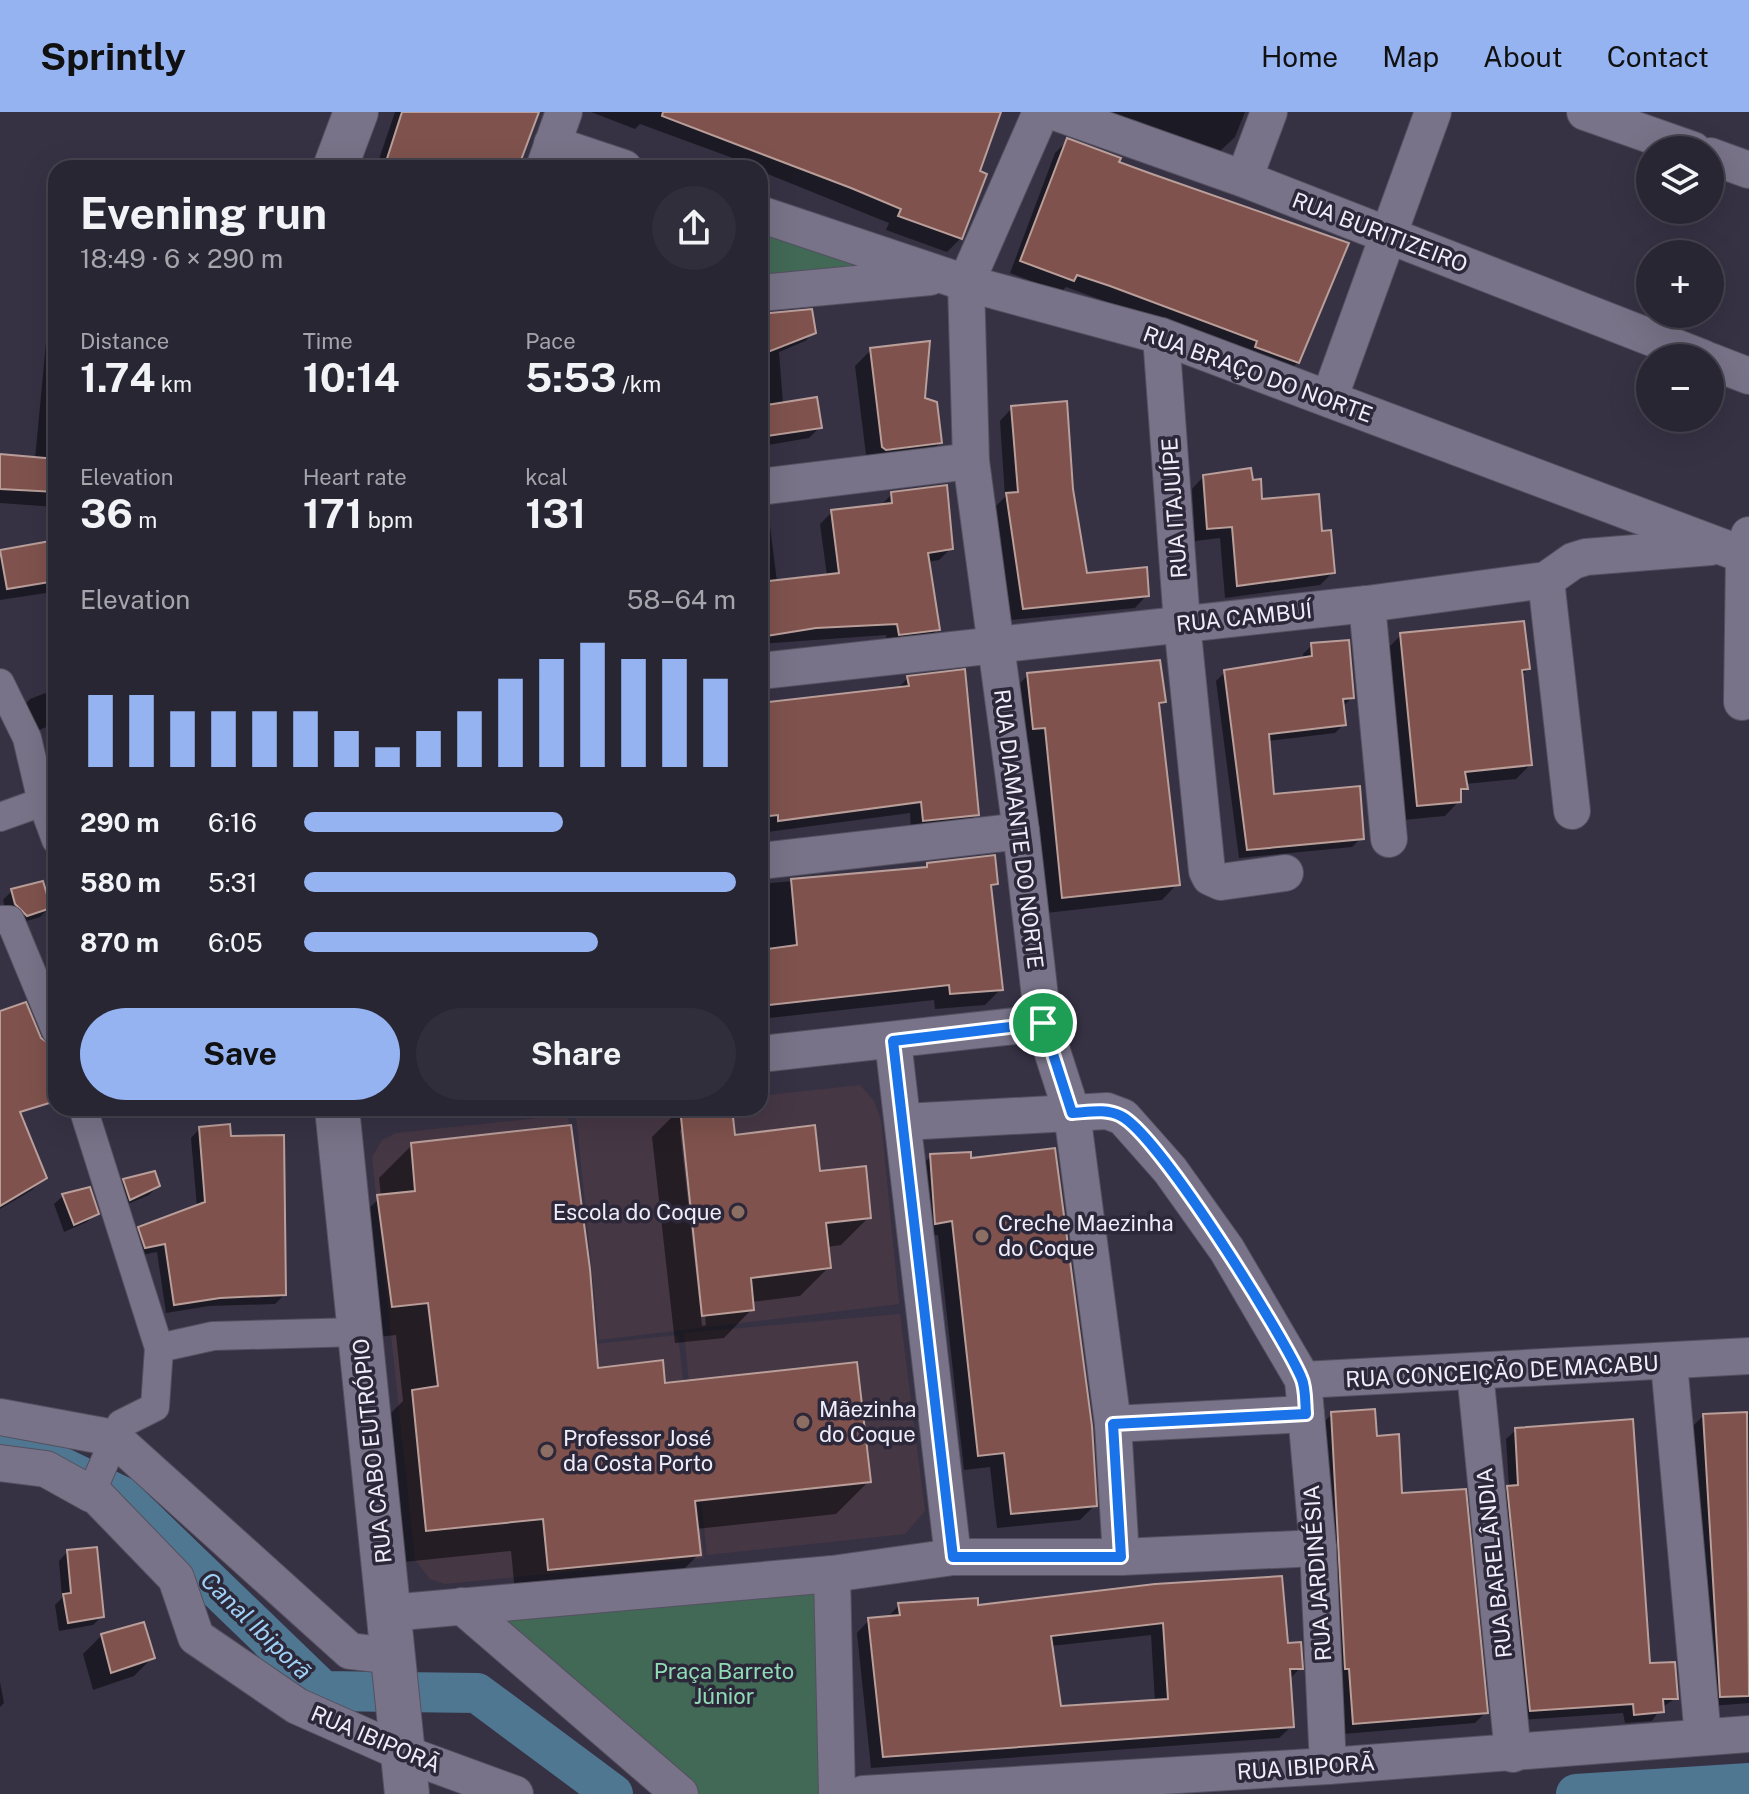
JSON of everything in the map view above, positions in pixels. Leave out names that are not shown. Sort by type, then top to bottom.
[{"type":"street","points":[[338,160],[356,112]]},
{"type":"street","name":"RUA DIAMANTE DO NORTE","points":[[1041,112],[955,279],[971,461],[1021,831],[1043,1023],[1090,1112],[1121,1557]]},
{"type":"street","name":"RUA BURITIZEIRO","points":[[1055,112],[1244,179],[1667,344]]},
{"type":"street","points":[[1244,179],[1269,112]]},
{"type":"street","points":[[1329,399],[1433,112]]},
{"type":"street","points":[[1585,112],[1653,136]]},
{"type":"street","points":[[554,141],[603,160]]},
{"type":"street","points":[[1724,161],[1749,170]]},
{"type":"street","name":"RUA BRAÇO DO NORTE","points":[[768,217],[955,279],[1161,336],[1741,548]]},
{"type":"street","points":[[768,292],[955,279]]},
{"type":"street","name":"RUA ITAJUÍPE","points":[[1161,336],[1182,623],[1207,871],[1210,877],[1221,882],[1285,873]]},
{"type":"street","points":[[1724,366],[1749,376]]},
{"type":"street","points":[[768,486],[971,461]]},
{"type":"street","points":[[1741,548],[1742,702]]},
{"type":"street","name":"RUA CAMBUÍ","points":[[768,670],[1367,604],[1546,580],[1573,561],[1586,557],[1741,548]]},
{"type":"street","points":[[1546,580],[1572,811]]},
{"type":"street","points":[[1367,604],[1389,839]]},
{"type":"street","points":[[0,683],[27,738],[48,818]]},
{"type":"street","points":[[0,817],[42,802]]},
{"type":"street","points":[[768,860],[1021,831]]},
{"type":"street","points":[[0,920],[10,920],[48,1012]]},
{"type":"street","points":[[768,1053],[1043,1023]]},
{"type":"street","points":[[893,1041],[953,1557]]},
{"type":"street","points":[[904,1122],[1090,1112],[1123,1117],[1170,1170],[1227,1250],[1304,1397]]},
{"type":"street","points":[[86,1116],[159,1348],[155,1407],[121,1424],[92,1493]]},
{"type":"street","name":"RUA CABO EUTRÓPIO","points":[[338,1116],[404,1765]]},
{"type":"street","points":[[159,1348],[213,1336],[359,1332]]},
{"type":"street","name":"RUA CONCEIÇÃO DE MACABU","points":[[1113,1424],[1475,1372],[1749,1356]]},
{"type":"street","points":[[1669,1363],[1703,1737]]},
{"type":"street","name":"RUA BARELÂNDIA","points":[[1475,1372],[1513,1754]]},
{"type":"street","name":"RUA JARDINÉSIA","points":[[1304,1397],[1318,1548],[1328,1766]]},
{"type":"street","points":[[0,1417],[110,1445],[350,1651],[392,1656]]},
{"type":"street","name":"RUA IBIPORÃ","points":[[0,1463],[46,1469],[92,1493],[176,1578],[196,1637],[297,1706],[404,1765],[515,1794]]},
{"type":"street","points":[[389,1613],[832,1574],[953,1557],[1121,1557],[1318,1548]]},
{"type":"street","points":[[832,1574],[837,1794]]},
{"type":"street","points":[[462,1606],[680,1794]]},
{"type":"street","name":"RUA IBIPORÃ","points":[[863,1794],[1513,1754],[1749,1734]]},
{"type":"shaded area","name":"Escola do Coque","points":[[860,1085],[874,1101],[881,1120],[899,1304],[599,1340],[576,1116],[768,1116],[768,1095]]},
{"type":"shaded area","name":"Professor José da Costa Porto","points":[[568,1116],[595,1344],[678,1335],[704,1558],[445,1584],[430,1579],[415,1560],[372,1157],[382,1140],[396,1133]]},
{"type":"shaded area","name":"Mãezinha do Coque","points":[[900,1314],[925,1511],[905,1534],[707,1555],[684,1333]]},
{"type":"green space","points":[[768,230],[860,266],[768,281]]},
{"type":"green space","name":"Praça Barreto Júnior","points":[[820,1570],[831,1794],[696,1794],[482,1605]]},
{"type":"building","points":[[402,112],[539,112],[521,160],[387,160]]},
{"type":"building","points":[[663,112],[1001,112],[980,171],[987,174],[962,239],[898,216],[901,209],[851,188],[662,116]]},
{"type":"building","points":[[1067,138],[1121,158],[1119,162],[1349,243],[1299,363],[1255,347],[1257,341],[1110,286],[1077,275],[1074,281],[1020,261]]},
{"type":"building","points":[[812,309],[816,333],[768,352],[768,313]]},
{"type":"building","points":[[930,341],[925,398],[937,402],[942,443],[886,450],[882,447],[870,348]]},
{"type":"building","points":[[817,397],[822,428],[768,436],[768,405]]},
{"type":"building","points":[[1067,401],[1073,489],[1087,573],[1147,567],[1149,596],[1023,609],[1006,493],[1018,492],[1011,406]]},
{"type":"building","points":[[0,454],[48,458],[48,492],[0,489]]},
{"type":"building","points":[[1251,468],[1253,480],[1261,479],[1262,499],[1319,494],[1322,531],[1331,530],[1335,573],[1237,586],[1232,527],[1207,529],[1203,475]]},
{"type":"building","points":[[947,485],[953,549],[928,553],[940,630],[899,635],[897,624],[816,628],[768,636],[768,581],[839,573],[831,510],[892,503],[891,492]]},
{"type":"building","points":[[48,541],[48,582],[7,589],[0,550]]},
{"type":"building","points":[[1524,621],[1530,669],[1522,670],[1532,765],[1465,772],[1468,789],[1461,789],[1461,802],[1417,806],[1400,633]]},
{"type":"building","points":[[1349,640],[1354,698],[1343,699],[1346,725],[1269,734],[1274,794],[1360,786],[1364,839],[1247,850],[1224,670],[1312,656],[1311,643]]},
{"type":"building","points":[[1160,660],[1166,702],[1159,703],[1180,885],[1062,898],[1045,728],[1033,729],[1027,673]]},
{"type":"building","points":[[965,669],[979,815],[923,821],[921,802],[778,821],[778,815],[768,816],[768,702],[909,686],[907,676]]},
{"type":"building","points":[[995,855],[998,884],[991,885],[1003,990],[950,994],[949,985],[768,1005],[768,949],[797,945],[791,879],[927,867],[927,863]]},
{"type":"building","points":[[43,881],[48,909],[27,916],[15,904],[11,889]]},
{"type":"building","points":[[26,1002],[41,1038],[48,1043],[48,1103],[20,1112],[47,1178],[0,1206],[0,1011]]},
{"type":"building","points":[[681,1116],[733,1116],[735,1135],[815,1125],[820,1171],[866,1166],[871,1218],[826,1223],[831,1268],[751,1278],[754,1310],[702,1316]]},
{"type":"building","points":[[230,1124],[231,1136],[284,1135],[286,1295],[220,1298],[174,1305],[165,1244],[145,1248],[138,1227],[205,1202],[199,1127]]},
{"type":"building","name":"Professor José da Costa Porto","points":[[571,1125],[590,1269],[598,1368],[663,1360],[665,1383],[857,1362],[871,1482],[695,1501],[701,1555],[548,1570],[543,1519],[426,1531],[412,1390],[438,1386],[428,1303],[392,1307],[377,1195],[415,1191],[411,1143]]},
{"type":"building","points":[[1055,1148],[1092,1426],[1097,1506],[1011,1514],[1004,1453],[978,1456],[952,1221],[935,1224],[930,1154],[971,1152],[971,1158]]},
{"type":"building","points":[[155,1171],[160,1186],[130,1200],[123,1179]]},
{"type":"building","points":[[90,1187],[99,1214],[74,1225],[62,1194]]},
{"type":"building","points":[[1375,1409],[1377,1436],[1399,1434],[1402,1493],[1466,1489],[1488,1713],[1353,1724],[1349,1669],[1345,1669],[1331,1412]]},
{"type":"building","points":[[1747,1412],[1749,1696],[1720,1697],[1703,1414]]},
{"type":"building","points":[[1633,1419],[1650,1663],[1675,1662],[1678,1699],[1663,1699],[1664,1712],[1634,1715],[1633,1704],[1530,1711],[1507,1486],[1518,1485],[1515,1428]]},
{"type":"building","points":[[97,1547],[104,1617],[68,1623],[63,1594],[71,1593],[67,1550]]},
{"type":"building","points":[[1282,1576],[1288,1643],[1301,1642],[1303,1669],[1290,1669],[1294,1727],[883,1757],[868,1618],[900,1615],[898,1603],[978,1598],[978,1605],[1155,1584]],"holes":[[[1163,1623],[1168,1699],[1061,1706],[1051,1636]]]},
{"type":"building","points":[[144,1622],[155,1658],[111,1673],[101,1634]]},
{"type":"waterway","name":"Canal Ibiporã","points":[[0,1446],[16,1445],[121,1496],[323,1691],[477,1693],[613,1794]]},
{"type":"waterway","name":"Canal Ibiporã","points":[[1576,1794],[1749,1783]]},
{"type":"place","name":"Escola do Coque","points":[[738,1212]]},
{"type":"place","name":"Creche Maezinha do Coque","points":[[982,1236]]},
{"type":"place","name":"Mãezinha do Coque","points":[[803,1422]]},
{"type":"place","name":"Professor José da Costa Porto","points":[[547,1451]]},
{"type":"route","points":[[1043,1023],[1072,1113],[1107,1111],[1123,1117],[1170,1170],[1227,1250],[1303,1380],[1306,1414],[1113,1424],[1121,1557],[1059,1554],[953,1557],[893,1041],[1043,1023]]}]
